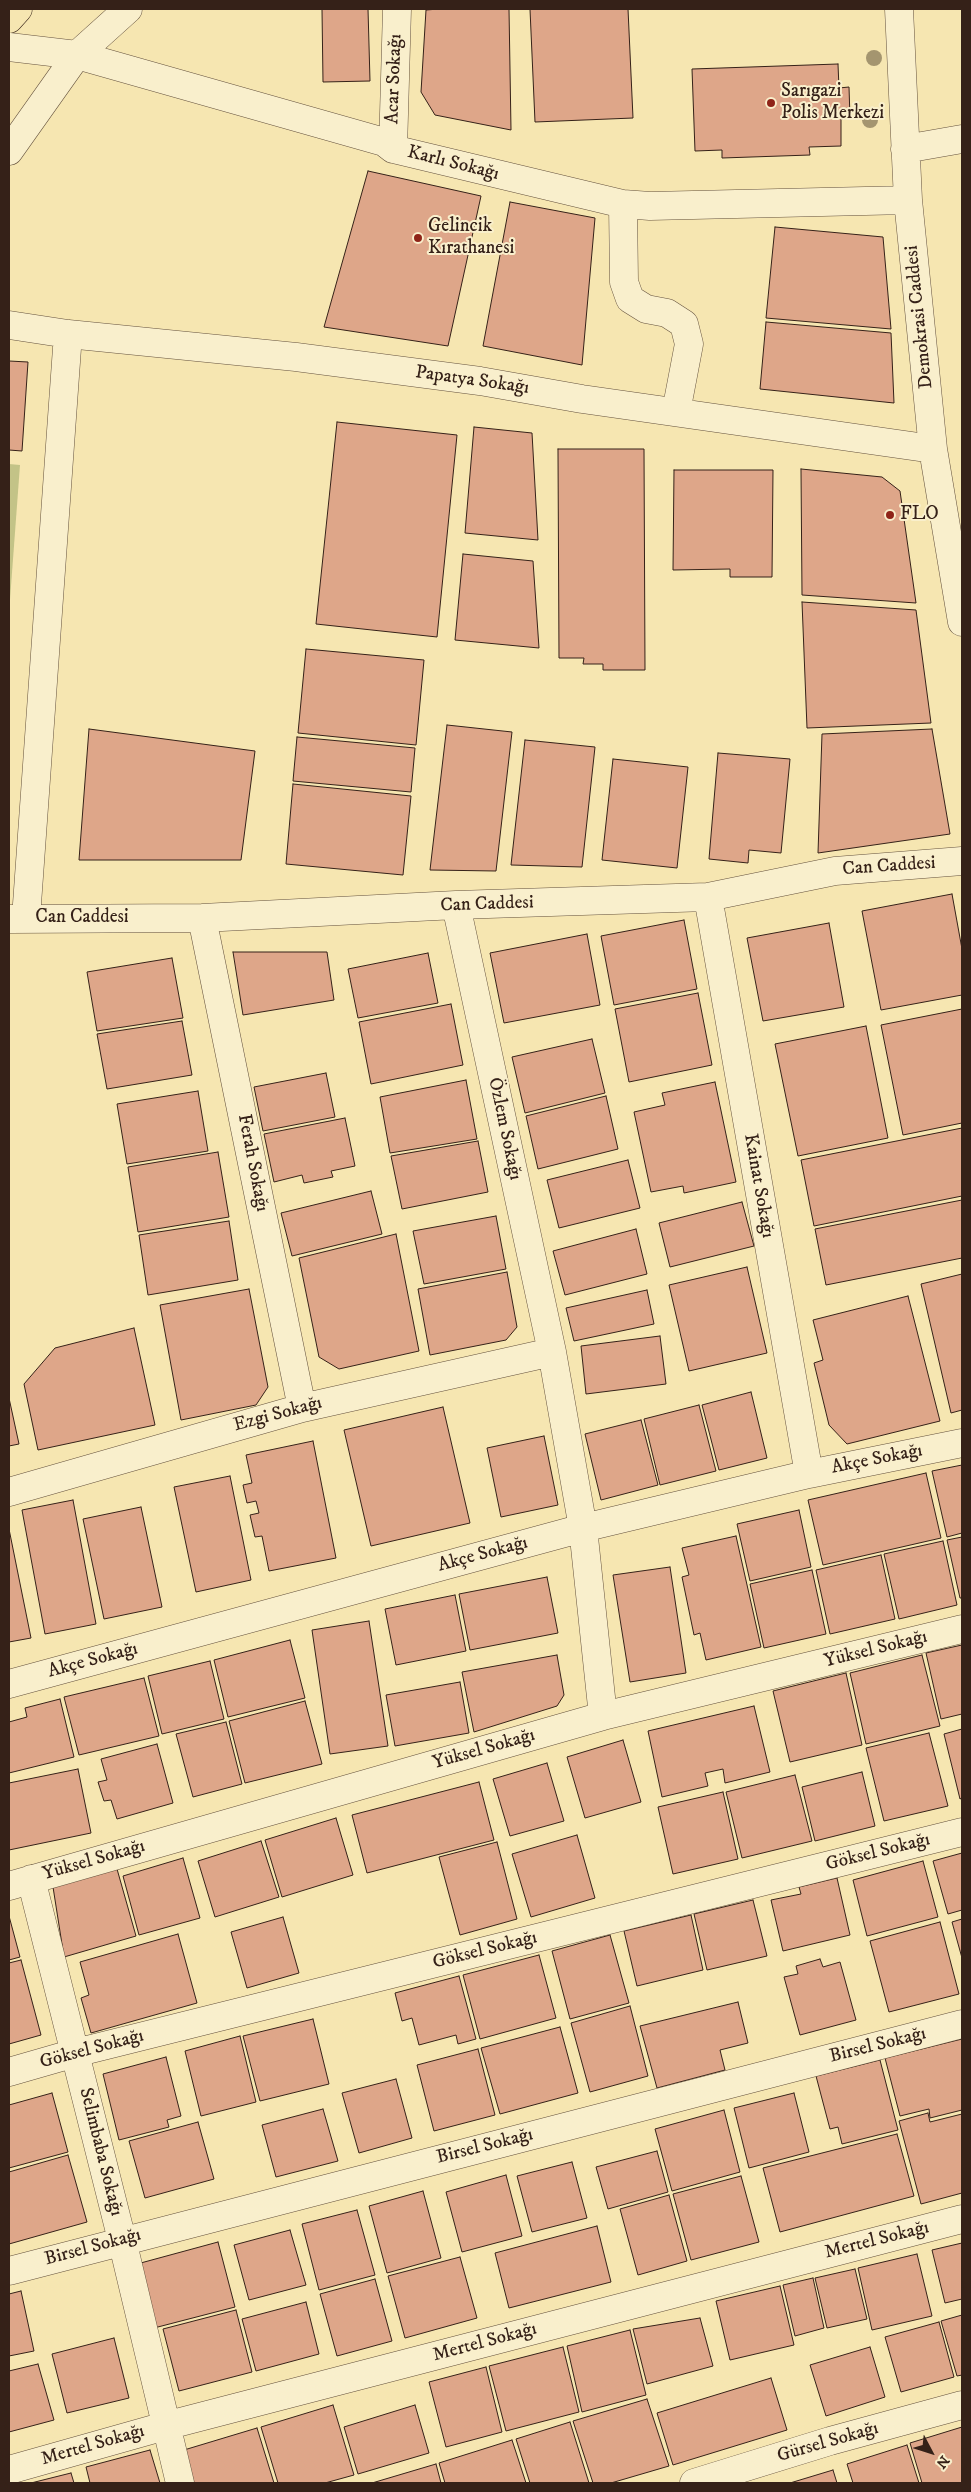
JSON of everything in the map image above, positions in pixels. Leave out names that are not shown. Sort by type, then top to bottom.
[{"type":"main road","points":[[9,19],[18,9]]},
{"type":"street","points":[[9,151],[77,55],[128,9]]},
{"type":"street","name":"Acar Sokağı","points":[[393,149],[398,9]]},
{"type":"street","name":"Demokrasi Caddesi","points":[[899,9],[908,200],[934,449],[952,493],[962,622]]},
{"type":"street","name":"Karlı Sokağı","points":[[9,47],[77,55],[384,142],[393,149],[623,204],[650,206],[908,200]]},
{"type":"street","points":[[905,149],[962,139]]},
{"type":"street","points":[[623,204],[624,282],[630,299],[646,309],[667,313],[684,324],[689,344],[676,412]]},
{"type":"street","name":"Papatya Sokağı","points":[[9,325],[68,334],[296,357],[480,381],[676,412],[934,449]]},
{"type":"street","points":[[18,919],[68,334]]},
{"type":"street","name":"Can Caddesi","points":[[18,919],[202,918],[456,905],[708,897],[835,871],[962,862]]},
{"type":"street","name":"Kainat Sokağı","points":[[708,897],[809,1474]]},
{"type":"street","name":"Özlem Sokağı","points":[[456,905],[552,1352],[582,1528],[603,1716]]},
{"type":"street","name":"Ferah Sokağı","points":[[202,918],[302,1408]]},
{"type":"street","name":"Ezgi Sokağı","points":[[9,1492],[302,1408],[552,1352]]},
{"type":"street","name":"Akçe Sokağı","points":[[9,1684],[582,1528],[809,1474],[962,1443]]},
{"type":"street","name":"Yüksel Sokağı","points":[[20,1882],[603,1716],[962,1629]]},
{"type":"street","name":"Göksel Sokağı","points":[[9,2072],[962,1832]]},
{"type":"street","name":"Selimbaba Sokağı","points":[[20,1882],[75,2054],[180,2483]]},
{"type":"street","name":"Birsel Sokağı","points":[[9,2271],[122,2240],[962,2024]]},
{"type":"street","name":"Mertel Sokağı","points":[[9,2470],[165,2426],[962,2219]]},
{"type":"street","name":"Gürsel Sokağı","points":[[694,2483],[830,2441],[962,2405]]},
{"type":"green space","points":[[9,464],[20,465],[9,613]]},
{"type":"building","points":[[322,9],[368,9],[370,81],[323,82]]},
{"type":"building","points":[[509,9],[511,130],[435,115],[421,92],[426,10]]},
{"type":"building","points":[[530,9],[628,9],[633,118],[535,122]]},
{"type":"building","name":"Sarıgazi Polis Merkezi","points":[[838,64],[839,88],[849,87],[850,118],[841,119],[841,146],[809,147],[810,155],[722,158],[722,150],[695,151],[692,69]]},
{"type":"building","points":[[368,171],[481,196],[448,346],[324,327]]},
{"type":"building","points":[[510,202],[595,218],[582,365],[483,346]]},
{"type":"building","points":[[775,227],[883,237],[891,329],[766,318]]},
{"type":"building","points":[[766,322],[891,333],[894,403],[760,389]]},
{"type":"building","points":[[9,361],[28,362],[22,451],[9,450]]},
{"type":"building","points":[[337,422],[457,435],[437,637],[316,624]]},
{"type":"building","points":[[474,427],[532,433],[538,540],[465,533]]},
{"type":"building","points":[[558,449],[644,449],[645,670],[603,670],[603,664],[583,664],[584,658],[559,658]]},
{"type":"building","points":[[801,469],[882,477],[900,491],[916,603],[802,595]]},
{"type":"building","points":[[674,470],[773,470],[772,577],[730,577],[730,569],[673,570]]},
{"type":"building","points":[[463,554],[533,561],[539,648],[455,640]]},
{"type":"building","points":[[802,602],[916,610],[931,723],[807,728]]},
{"type":"building","points":[[306,649],[424,660],[416,745],[298,733]]},
{"type":"building","points":[[447,725],[512,732],[496,871],[430,870]]},
{"type":"building","points":[[89,729],[255,751],[241,860],[79,860]]},
{"type":"building","points":[[932,729],[950,834],[818,853],[822,734]]},
{"type":"building","points":[[297,737],[415,748],[411,792],[293,781]]},
{"type":"building","points":[[525,740],[595,747],[582,867],[511,865]]},
{"type":"building","points":[[718,753],[790,759],[781,853],[749,850],[748,863],[709,859]]},
{"type":"building","points":[[613,759],[688,767],[677,868],[602,860]]},
{"type":"building","points":[[293,784],[411,796],[403,875],[286,864]]},
{"type":"building","points":[[952,894],[962,949],[962,995],[881,1010],[862,911]]},
{"type":"building","points":[[684,920],[697,989],[614,1005],[601,936]]},
{"type":"building","points":[[829,923],[844,1007],[763,1021],[747,938]]},
{"type":"building","points":[[587,934],[600,1005],[504,1023],[490,953]]},
{"type":"building","points":[[233,952],[327,952],[334,1000],[243,1015]]},
{"type":"building","points":[[428,953],[438,1003],[358,1018],[348,969]]},
{"type":"building","points":[[172,958],[183,1018],[97,1031],[87,972]]},
{"type":"building","points":[[698,993],[712,1065],[629,1082],[615,1009]]},
{"type":"building","points":[[451,1004],[463,1065],[371,1084],[359,1022]]},
{"type":"building","points":[[962,1009],[962,1123],[903,1135],[881,1025]]},
{"type":"building","points":[[182,1021],[192,1075],[107,1089],[97,1034]]},
{"type":"building","points":[[866,1026],[888,1138],[798,1156],[775,1044]]},
{"type":"building","points":[[592,1039],[605,1093],[525,1113],[512,1057]]},
{"type":"building","points":[[326,1073],[335,1117],[263,1131],[254,1087]]},
{"type":"building","points":[[466,1080],[477,1139],[390,1153],[380,1097]]},
{"type":"building","points":[[715,1082],[736,1182],[684,1193],[683,1186],[651,1192],[634,1112],[665,1105],[662,1093]]},
{"type":"building","points":[[198,1091],[208,1151],[127,1164],[117,1104]]},
{"type":"building","points":[[606,1096],[618,1149],[538,1169],[526,1116]]},
{"type":"building","points":[[345,1118],[355,1166],[331,1171],[333,1177],[304,1183],[302,1175],[274,1182],[264,1134]]},
{"type":"building","points":[[962,1128],[962,1196],[814,1226],[801,1160]]},
{"type":"building","points":[[478,1141],[488,1192],[402,1209],[391,1156]]},
{"type":"building","points":[[218,1152],[229,1217],[138,1232],[128,1167]]},
{"type":"building","points":[[628,1160],[640,1208],[559,1228],[547,1180]]},
{"type":"building","points":[[371,1191],[382,1234],[292,1256],[281,1213]]},
{"type":"building","points":[[962,1200],[962,1258],[826,1285],[815,1229]]},
{"type":"building","points":[[742,1202],[754,1246],[670,1267],[659,1223]]},
{"type":"building","points":[[496,1216],[506,1269],[424,1284],[413,1231]]},
{"type":"building","points":[[229,1221],[238,1280],[148,1295],[139,1235]]},
{"type":"building","points":[[636,1229],[647,1274],[565,1295],[553,1251]]},
{"type":"building","points":[[396,1234],[419,1351],[339,1369],[319,1357],[299,1258]]},
{"type":"building","points":[[747,1267],[767,1353],[689,1371],[669,1285]]},
{"type":"building","points":[[507,1272],[517,1327],[506,1340],[430,1355],[418,1289]]},
{"type":"building","points":[[962,1274],[962,1410],[951,1413],[921,1284]]},
{"type":"building","points":[[249,1289],[268,1387],[256,1405],[181,1420],[160,1305]]},
{"type":"building","points":[[647,1290],[654,1324],[574,1341],[566,1308]]},
{"type":"building","points":[[908,1296],[940,1421],[847,1444],[829,1425],[814,1363],[823,1360],[813,1320]]},
{"type":"building","points":[[134,1328],[155,1425],[38,1450],[24,1384],[55,1348]]},
{"type":"building","points":[[660,1336],[666,1384],[586,1394],[581,1346]]},
{"type":"building","points":[[751,1392],[767,1458],[719,1470],[702,1405]]},
{"type":"building","points":[[9,1398],[19,1444],[9,1446]]},
{"type":"building","points":[[699,1405],[716,1471],[660,1485],[644,1419]]},
{"type":"building","points":[[443,1407],[470,1523],[371,1546],[344,1430]]},
{"type":"building","points":[[641,1420],[658,1485],[601,1500],[585,1434]]},
{"type":"building","points":[[544,1436],[558,1505],[501,1517],[487,1448]]},
{"type":"building","points":[[313,1441],[336,1558],[269,1571],[262,1536],[255,1537],[250,1515],[259,1513],[256,1501],[247,1503],[243,1485],[252,1483],[246,1455]]},
{"type":"building","points":[[962,1465],[962,1533],[947,1537],[932,1471]]},
{"type":"building","points":[[926,1473],[941,1538],[823,1565],[808,1500]]},
{"type":"building","points":[[230,1476],[251,1580],[196,1592],[174,1487]]},
{"type":"building","points":[[73,1500],[96,1624],[45,1634],[22,1510]]},
{"type":"building","points":[[141,1507],[162,1607],[104,1619],[83,1519]]},
{"type":"building","points":[[799,1510],[811,1567],[750,1581],[737,1524]]},
{"type":"building","points":[[9,1529],[31,1638],[9,1642]]},
{"type":"building","points":[[736,1536],[761,1647],[706,1660],[700,1633],[694,1635],[682,1577],[689,1575],[682,1548]]},
{"type":"building","points":[[962,1537],[962,1598],[960,1598],[947,1540]]},
{"type":"building","points":[[943,1541],[957,1605],[899,1619],[884,1554]]},
{"type":"building","points":[[881,1555],[895,1619],[830,1634],[816,1570]]},
{"type":"building","points":[[670,1567],[686,1673],[630,1682],[613,1575]]},
{"type":"building","points":[[812,1570],[826,1634],[764,1648],[750,1584]]},
{"type":"building","points":[[547,1577],[558,1633],[470,1650],[459,1594]]},
{"type":"building","points":[[455,1595],[466,1651],[396,1665],[385,1609]]},
{"type":"building","points":[[369,1621],[388,1746],[330,1754],[312,1630]]},
{"type":"building","points":[[290,1640],[305,1698],[228,1717],[214,1660]]},
{"type":"building","points":[[962,1645],[962,1714],[941,1719],[926,1653]]},
{"type":"building","points":[[557,1655],[564,1695],[557,1706],[474,1732],[462,1672]]},
{"type":"building","points":[[922,1655],[940,1726],[866,1744],[850,1673]]},
{"type":"building","points":[[210,1661],[224,1719],[162,1734],[148,1676]]},
{"type":"building","points":[[846,1673],[862,1745],[790,1762],[773,1691]]},
{"type":"building","points":[[144,1678],[159,1736],[79,1755],[64,1697]]},
{"type":"building","points":[[460,1682],[469,1733],[395,1746],[386,1695]]},
{"type":"building","points":[[60,1699],[74,1757],[9,1773],[9,1722],[27,1717],[25,1708]]},
{"type":"building","points":[[305,1701],[322,1764],[245,1783],[229,1721]]},
{"type":"building","points":[[754,1706],[770,1772],[725,1783],[723,1769],[705,1773],[708,1786],[662,1797],[648,1731]]},
{"type":"building","points":[[226,1722],[242,1784],[193,1797],[176,1734]]},
{"type":"building","points":[[962,1729],[962,1798],[960,1799],[944,1734]]},
{"type":"building","points":[[929,1733],[948,1806],[884,1821],[866,1748]]},
{"type":"building","points":[[623,1740],[641,1802],[585,1818],[567,1757]]},
{"type":"building","points":[[157,1744],[173,1803],[117,1819],[111,1800],[104,1801],[98,1782],[107,1780],[101,1759]]},
{"type":"building","points":[[547,1763],[564,1821],[510,1836],[493,1779]]},
{"type":"building","points":[[78,1769],[91,1833],[9,1850],[9,1783]]},
{"type":"building","points":[[862,1772],[875,1826],[815,1841],[802,1787]]},
{"type":"building","points":[[795,1775],[812,1841],[742,1858],[726,1792]]},
{"type":"building","points":[[479,1782],[494,1840],[367,1873],[352,1815]]},
{"type":"building","points":[[723,1792],[738,1859],[673,1874],[658,1807]]},
{"type":"building","points":[[336,1818],[353,1875],[282,1897],[265,1840]]},
{"type":"building","points":[[577,1835],[595,1898],[531,1917],[512,1854]]},
{"type":"building","points":[[261,1841],[279,1897],[215,1917],[198,1861]]},
{"type":"building","points":[[497,1842],[517,1919],[460,1935],[439,1857]]},
{"type":"building","points":[[962,1853],[962,1910],[948,1914],[933,1861]]},
{"type":"building","points":[[183,1858],[200,1918],[139,1935],[123,1876]]},
{"type":"building","points":[[923,1861],[938,1917],[867,1936],[853,1880]]},
{"type":"building","points":[[117,1869],[136,1936],[64,1957],[53,1887]]},
{"type":"building","points":[[837,1878],[850,1935],[783,1951],[771,1900],[801,1894],[799,1887]]},
{"type":"building","points":[[753,1900],[767,1956],[707,1970],[694,1914]]},
{"type":"building","points":[[691,1915],[703,1970],[637,1986],[624,1931]]},
{"type":"building","points":[[9,1916],[20,1957],[9,1960]]},
{"type":"building","points":[[283,1917],[299,1973],[247,1988],[231,1932]]},
{"type":"building","points":[[962,1919],[962,1958],[952,1922]]},
{"type":"building","points":[[940,1922],[959,1994],[889,2012],[870,1941]]},
{"type":"building","points":[[178,1934],[197,2003],[91,2033],[81,1998],[89,1995],[80,1962]]},
{"type":"building","points":[[610,1935],[629,2003],[570,2019],[552,1951]]},
{"type":"building","points":[[539,1955],[556,2018],[480,2039],[463,1975]]},
{"type":"building","points":[[820,1959],[823,1967],[840,1962],[856,2020],[800,2035],[784,1977],[798,1974],[796,1966]]},
{"type":"building","points":[[21,1960],[41,2035],[9,2044],[9,1963]]},
{"type":"building","points":[[459,1976],[476,2039],[458,2044],[456,2035],[419,2045],[412,2018],[402,2021],[395,1993]]},
{"type":"building","points":[[738,2002],[748,2043],[720,2050],[725,2070],[657,2088],[640,2026]]},
{"type":"building","points":[[630,2006],[648,2076],[590,2092],[571,2023]]},
{"type":"building","points":[[313,2019],[329,2084],[260,2101],[243,2036]]},
{"type":"building","points":[[560,2027],[578,2093],[500,2114],[481,2048]]},
{"type":"building","points":[[240,2036],[256,2102],[201,2116],[185,2051]]},
{"type":"building","points":[[962,2039],[962,2110],[930,2118],[929,2109],[900,2116],[885,2058]]},
{"type":"building","points":[[478,2049],[495,2115],[434,2131],[417,2065]]},
{"type":"building","points":[[166,2057],[181,2116],[167,2120],[169,2127],[119,2140],[103,2074]]},
{"type":"building","points":[[880,2060],[898,2130],[842,2144],[838,2127],[830,2129],[816,2076]]},
{"type":"building","points":[[396,2079],[412,2138],[359,2153],[342,2093]]},
{"type":"building","points":[[52,2093],[68,2152],[9,2168],[9,2105]]},
{"type":"building","points":[[794,2093],[809,2152],[749,2168],[734,2108]]},
{"type":"building","points":[[323,2109],[338,2161],[276,2177],[262,2125]]},
{"type":"building","points":[[724,2110],[740,2172],[672,2191],[655,2129]]},
{"type":"building","points":[[928,2113],[930,2122],[962,2114],[962,2193],[921,2204],[899,2121]]},
{"type":"building","points":[[198,2122],[214,2179],[145,2198],[129,2141]]},
{"type":"building","points":[[897,2134],[914,2196],[780,2232],[763,2168]]},
{"type":"building","points":[[657,2151],[668,2192],[608,2209],[596,2167]]},
{"type":"building","points":[[68,2155],[87,2222],[9,2244],[9,2172]]},
{"type":"building","points":[[572,2162],[587,2218],[532,2232],[517,2176]]},
{"type":"building","points":[[506,2175],[522,2236],[462,2252],[446,2192]]},
{"type":"building","points":[[741,2176],[759,2242],[691,2260],[673,2194]]},
{"type":"building","points":[[423,2191],[441,2258],[387,2273],[369,2206]]},
{"type":"building","points":[[669,2195],[687,2261],[638,2275],[620,2209]]},
{"type":"building","points":[[357,2210],[375,2275],[319,2290],[302,2224]]},
{"type":"building","points":[[597,2226],[611,2282],[509,2308],[495,2253]]},
{"type":"building","points":[[290,2230],[306,2285],[249,2300],[234,2245]]},
{"type":"building","points":[[218,2242],[235,2307],[154,2328],[137,2264]]},
{"type":"building","points":[[962,2243],[962,2299],[945,2303],[932,2250]]},
{"type":"building","points":[[917,2254],[932,2316],[872,2330],[858,2268]]},
{"type":"building","points":[[460,2257],[477,2318],[405,2338],[388,2276]]},
{"type":"building","points":[[855,2269],[867,2319],[827,2328],[815,2278]]},
{"type":"building","points":[[813,2278],[824,2328],[795,2336],[783,2285]]},
{"type":"building","points":[[375,2279],[392,2341],[337,2356],[320,2294]]},
{"type":"building","points":[[780,2286],[794,2345],[730,2360],[716,2301]]},
{"type":"building","points":[[21,2291],[34,2351],[9,2356],[9,2294]]},
{"type":"building","points":[[306,2302],[319,2354],[256,2371],[242,2319]]},
{"type":"building","points":[[236,2310],[252,2372],[179,2391],[163,2329]]},
{"type":"building","points":[[962,2315],[962,2375],[957,2376],[941,2321]]},
{"type":"building","points":[[700,2318],[713,2366],[647,2384],[633,2329]]},
{"type":"building","points":[[939,2322],[954,2377],[901,2392],[885,2337]]},
{"type":"building","points":[[630,2330],[646,2395],[582,2412],[567,2346]]},
{"type":"building","points":[[114,2338],[129,2398],[67,2413],[52,2354]]},
{"type":"building","points":[[563,2347],[579,2412],[506,2431],[489,2366]]},
{"type":"building","points":[[870,2347],[885,2397],[826,2416],[810,2365]]},
{"type":"building","points":[[38,2364],[54,2420],[9,2432],[9,2371]]},
{"type":"building","points":[[486,2367],[502,2432],[446,2447],[429,2382]]},
{"type":"building","points":[[771,2378],[787,2430],[673,2465],[657,2413]]},
{"type":"building","points":[[647,2399],[669,2466],[611,2483],[593,2483],[573,2421]]},
{"type":"building","points":[[333,2405],[354,2475],[325,2483],[278,2483],[261,2427]]},
{"type":"building","points":[[415,2405],[429,2453],[358,2474],[344,2427]]},
{"type":"building","points":[[570,2422],[589,2483],[530,2483],[516,2439]]},
{"type":"building","points":[[962,2427],[962,2483],[922,2483],[910,2443]]},
{"type":"building","points":[[257,2428],[274,2483],[194,2483],[184,2450]]},
{"type":"building","points":[[512,2440],[526,2483],[445,2483],[439,2463]]},
{"type":"building","points":[[907,2445],[919,2483],[853,2483],[847,2464]]},
{"type":"building","points":[[150,2450],[160,2483],[90,2483],[86,2467]]},
{"type":"building","points":[[436,2464],[441,2483],[372,2483]]},
{"type":"building","points":[[833,2470],[837,2483],[790,2483]]},
{"type":"building","points":[[71,2473],[74,2483],[31,2483]]},
{"type":"place","name":"Sarıgazi Polis Merkezi","points":[[771,103]]},
{"type":"place","name":"Gelincik Kırathanesi","points":[[418,238]]},
{"type":"place","name":"FLO","points":[[890,515]]}]
